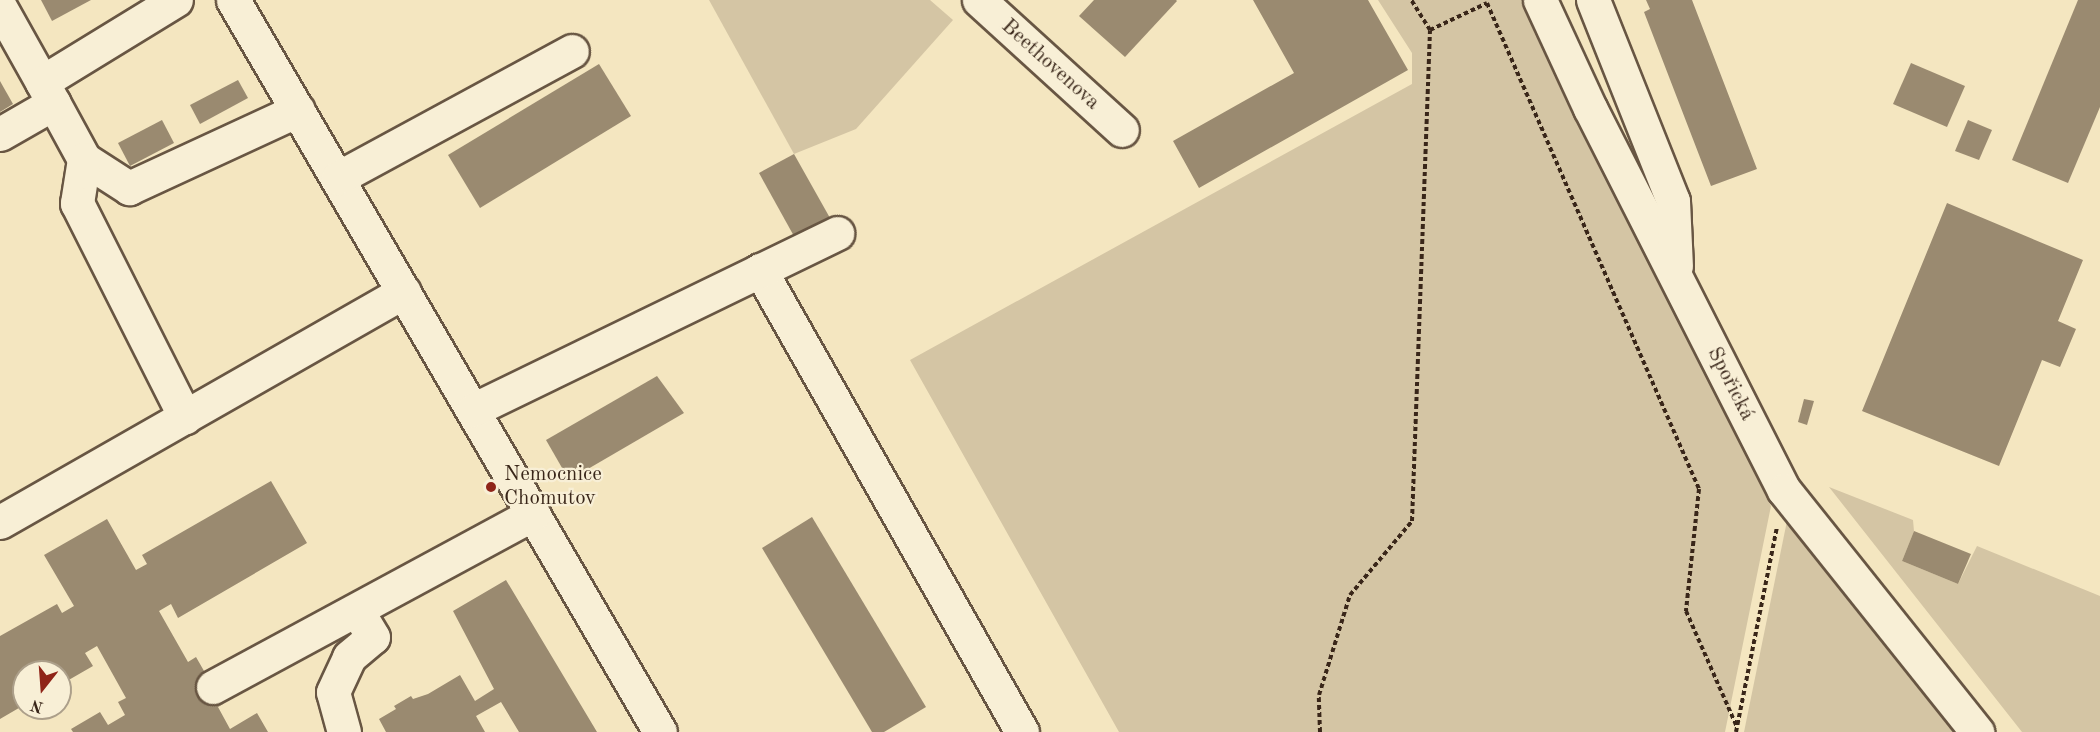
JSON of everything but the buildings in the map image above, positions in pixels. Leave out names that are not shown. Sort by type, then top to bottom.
[{"type":"street","points":[[0,134],[48,92],[176,0]]},
{"type":"street","points":[[233,0],[660,732]]},
{"type":"street","name":"Beethovenova","points":[[979,0],[1122,130]]},
{"type":"street","name":"Spořická","points":[[1540,0],[1677,280],[1784,490],[1977,732]]},
{"type":"street","points":[[1593,0],[1673,201],[1677,280]]},
{"type":"street","points":[[0,7],[84,159],[129,188],[298,110]]},
{"type":"street","points":[[338,178],[572,51]]},
{"type":"street","points":[[84,159],[77,203],[184,417]]},
{"type":"street","points":[[473,410],[837,233]]},
{"type":"street","points":[[760,270],[1022,732]]},
{"type":"street","points":[[0,522],[404,292]]},
{"type":"street","points":[[213,687],[533,514]]},
{"type":"street","points":[[344,732],[333,692],[349,657],[373,637],[357,610]]},
{"type":"path","points":[[1320,732],[1319,695],[1350,595],[1412,521],[1431,30],[1412,0]]},
{"type":"path","points":[[1431,30],[1487,3],[1492,14],[1699,489],[1686,611],[1736,729]]},
{"type":"path","points":[[1736,729],[1784,490]]},
{"type":"shaded area","points":[[709,0],[930,0],[953,20],[856,129],[794,154]]},
{"type":"shaded area","points":[[1378,0],[1532,0],[1771,506],[1725,732],[1119,732],[910,360],[1412,84],[1412,53]]},
{"type":"shaded area","points":[[1829,487],[1913,520],[1914,531],[1902,561],[1958,584],[1977,546],[2100,596],[2100,732],[2022,732]]},
{"type":"shaded area","points":[[1788,516],[1960,732],[1744,732]]},
{"type":"place","name":"Nemocnice Chomutov","points":[[491,487]]}]
